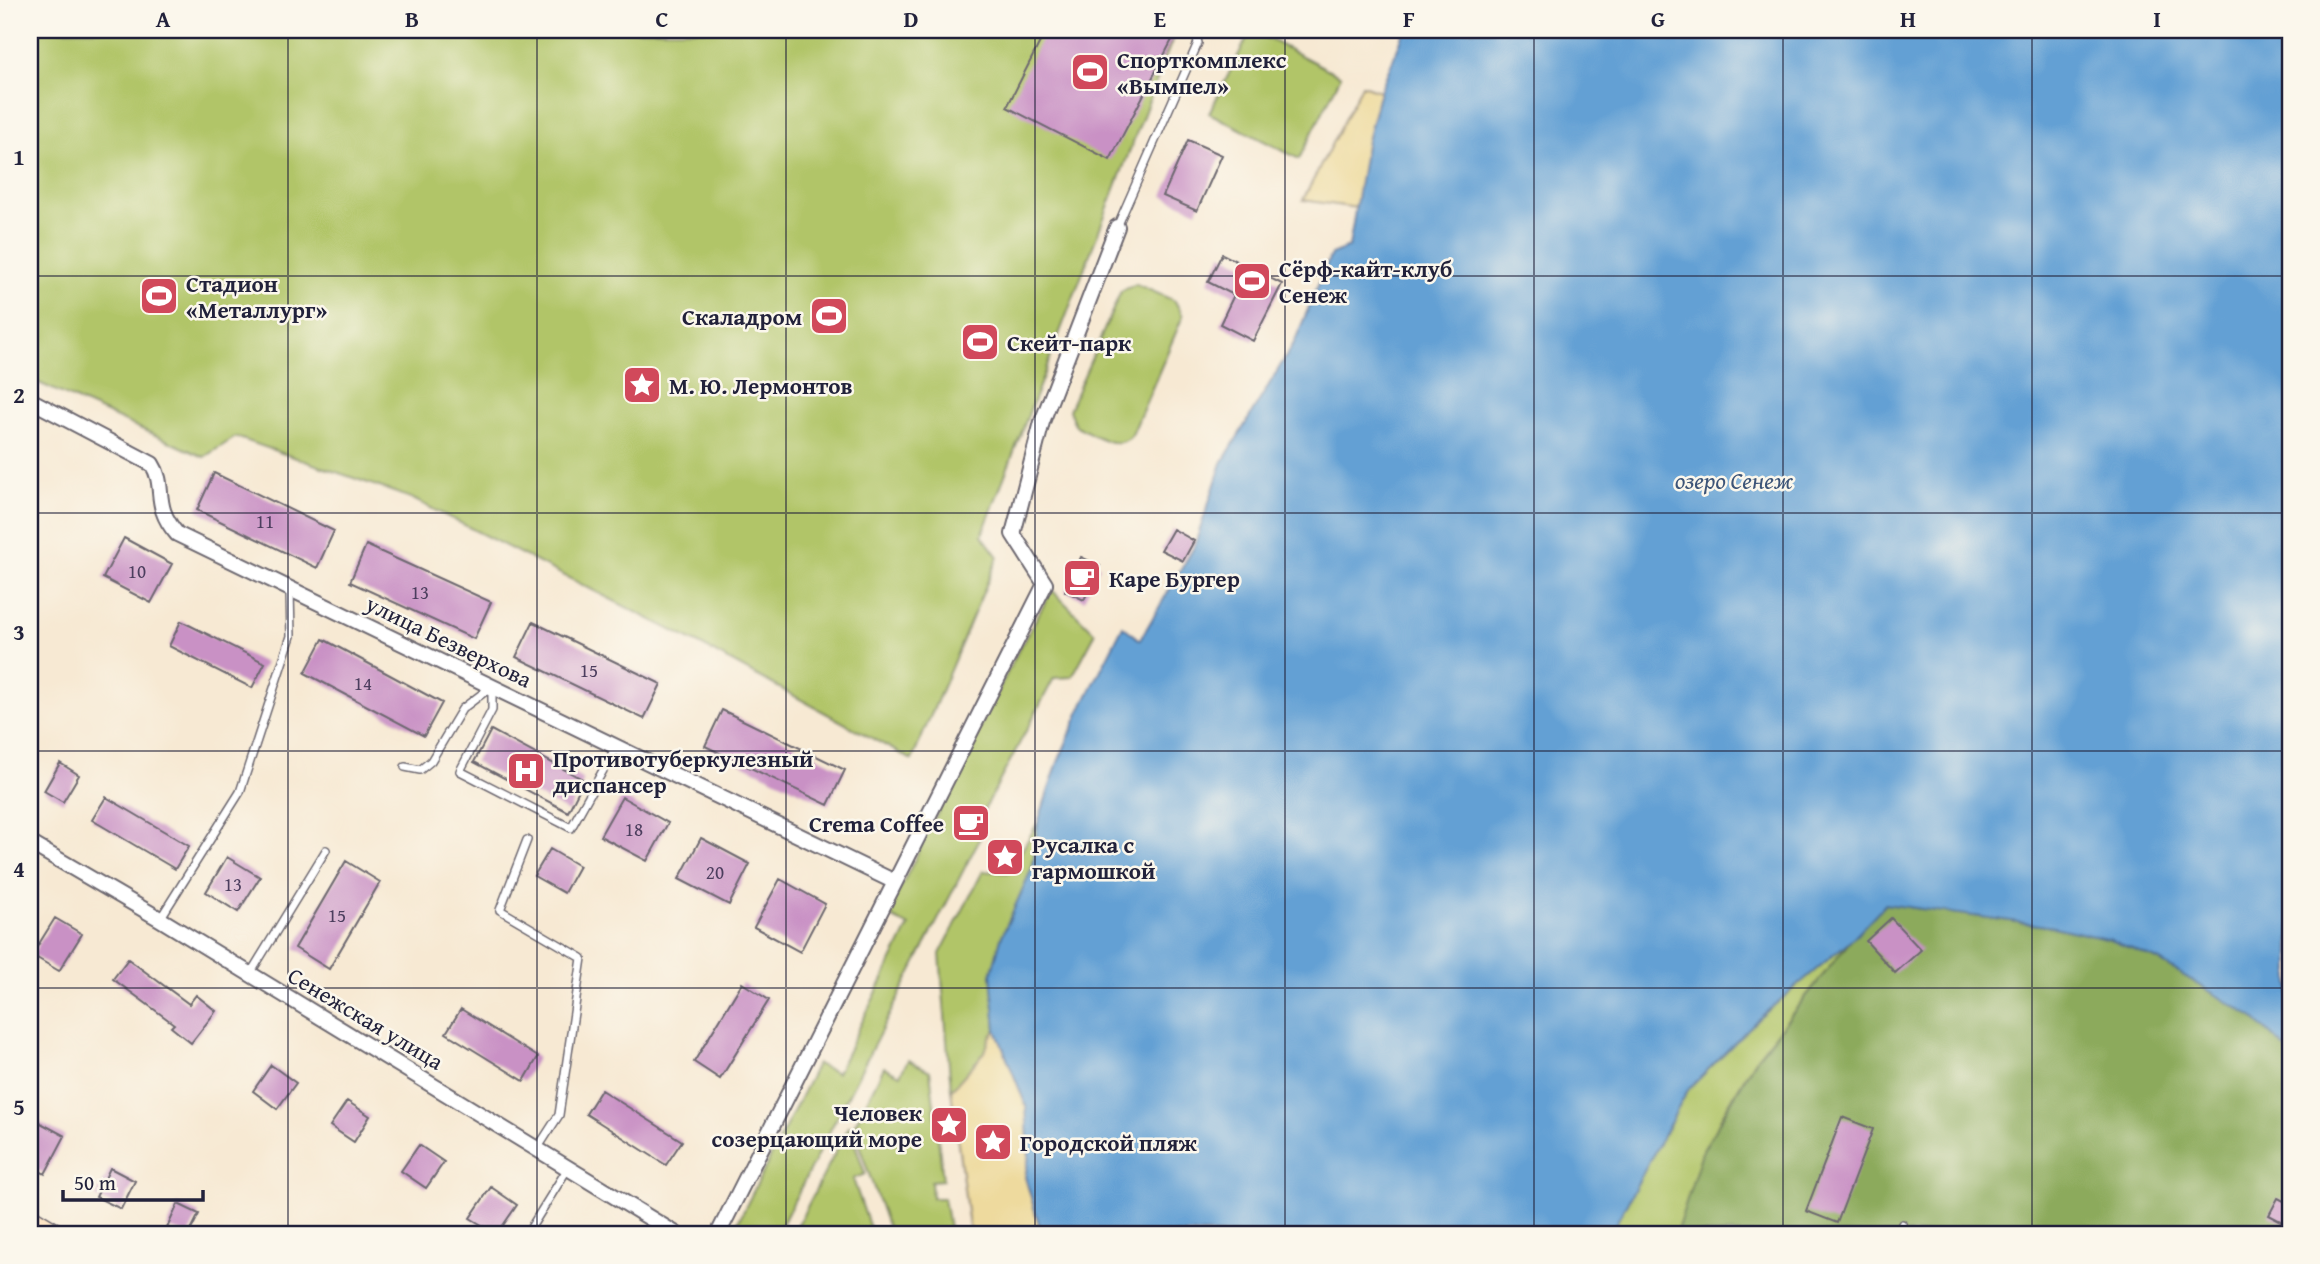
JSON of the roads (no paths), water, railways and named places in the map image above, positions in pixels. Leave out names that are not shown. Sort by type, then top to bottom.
[{"type":"street","points":[[718,1234],[1045,584],[1013,534],[1042,422],[1117,227]]},
{"type":"street","name":"улица Безверхова","points":[[30,400],[152,464],[158,473],[158,502],[177,534],[895,882]]},
{"type":"street","name":"Сенежская улица","points":[[30,843],[160,919],[676,1234]]},
{"type":"street","points":[[30,1220],[55,1234]]},
{"type":"lane","points":[[1117,227],[1198,43],[1195,30]]},
{"type":"lane","points":[[160,919],[240,792],[291,636],[290,589]]},
{"type":"lane","points":[[492,687],[492,710],[460,771],[571,828],[616,746]]},
{"type":"lane","points":[[405,767],[420,770],[431,761],[462,709],[492,687]]},
{"type":"lane","points":[[527,840],[500,910],[582,958],[559,1115],[537,1149]]},
{"type":"lane","points":[[250,974],[326,850]]},
{"type":"lane","points":[[527,1234],[568,1168]]},
{"type":"lane","points":[[1898,1234],[1902,1224]]},
{"type":"water","name":"озеро Сенеж","points":[[1405,30],[2290,30],[2290,1053],[2254,1018],[2158,960],[2111,940],[2054,927],[1885,904],[1852,939],[1757,1020],[1688,1090],[1615,1225],[1614,1234],[1042,1234],[1025,1177],[1029,1156],[1026,1106],[996,1030],[991,975],[1001,938],[1033,866],[1038,822],[1058,762],[1080,711],[1123,626],[1140,640],[1194,547],[1222,463],[1294,343],[1331,254],[1349,247],[1366,145],[1380,91]]},
{"type":"place","name":"Спорткомплекс «Вымпел»","points":[[1090,72]]},
{"type":"place","name":"Сёрф-кайт-клуб Сенеж","points":[[1252,281]]},
{"type":"place","name":"Стадион «Металлург»","points":[[159,296]]},
{"type":"place","name":"Скаладром","points":[[829,316]]},
{"type":"place","name":"Скейт-парк","points":[[980,342]]},
{"type":"place","name":"М. Ю. Лермонтов","points":[[642,385]]},
{"type":"place","name":"Каре Бургер","points":[[1082,578]]},
{"type":"place","name":"Противотуберкулезный диспансер","points":[[526,771]]},
{"type":"place","name":"Crema Coffee","points":[[971,823]]},
{"type":"place","name":"Русалка с гармошкой","points":[[1005,857]]},
{"type":"place","name":"Человек созерцающий море","points":[[949,1125]]},
{"type":"place","name":"Городской пляж","points":[[993,1142]]}]
